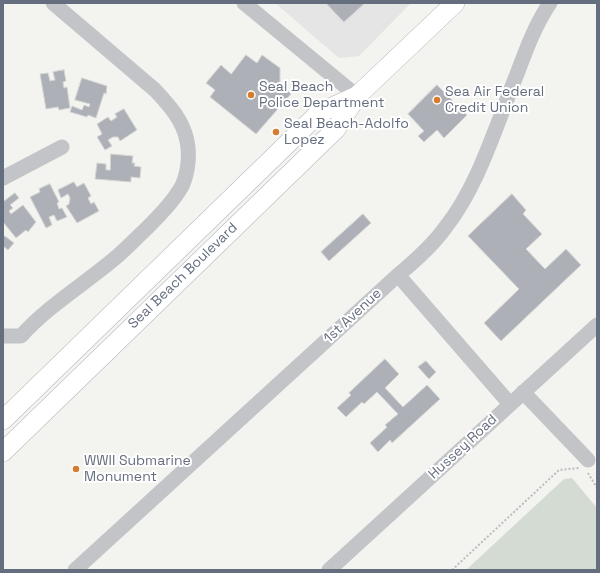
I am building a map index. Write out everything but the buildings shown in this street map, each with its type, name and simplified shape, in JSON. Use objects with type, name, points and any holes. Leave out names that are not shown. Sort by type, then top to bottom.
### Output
[{"type":"main road","name":"Seal Beach Boulevard","points":[[3,452],[336,129],[357,96],[455,3]]},
{"type":"main road","name":"Seal Beach Boulevard","points":[[3,420],[320,113],[357,96]]},
{"type":"street","points":[[3,336],[21,336],[47,310],[115,258],[152,223],[175,197],[183,184],[188,167],[187,141],[178,118],[170,106],[155,90],[53,3]]},
{"type":"street","points":[[244,3],[357,96]]},
{"type":"street","name":"1st Avenue","points":[[75,570],[398,275],[420,257],[441,233],[468,192],[485,155],[535,28],[550,3]]},
{"type":"street","points":[[3,178],[62,147]]},
{"type":"street","points":[[398,275],[510,404]]},
{"type":"street","name":"Hussey Road","points":[[329,570],[597,324]]},
{"type":"street","points":[[523,392],[588,460]]},
{"type":"path","points":[[452,570],[560,470],[579,468],[586,470],[597,488]]},
{"type":"shaded area","points":[[275,3],[411,3],[359,56],[339,58]]},
{"type":"shaded area","points":[[572,478],[597,508],[597,570],[466,570],[564,479]]},
{"type":"place","name":"Seal Beach Police Department","points":[[251,95]]},
{"type":"place","name":"Sea Air Federal Credit Union","points":[[437,100]]},
{"type":"place","name":"Seal Beach-Adolfo Lopez","points":[[276,132]]},
{"type":"place","name":"WWII Submarine Monument","points":[[76,469]]}]
